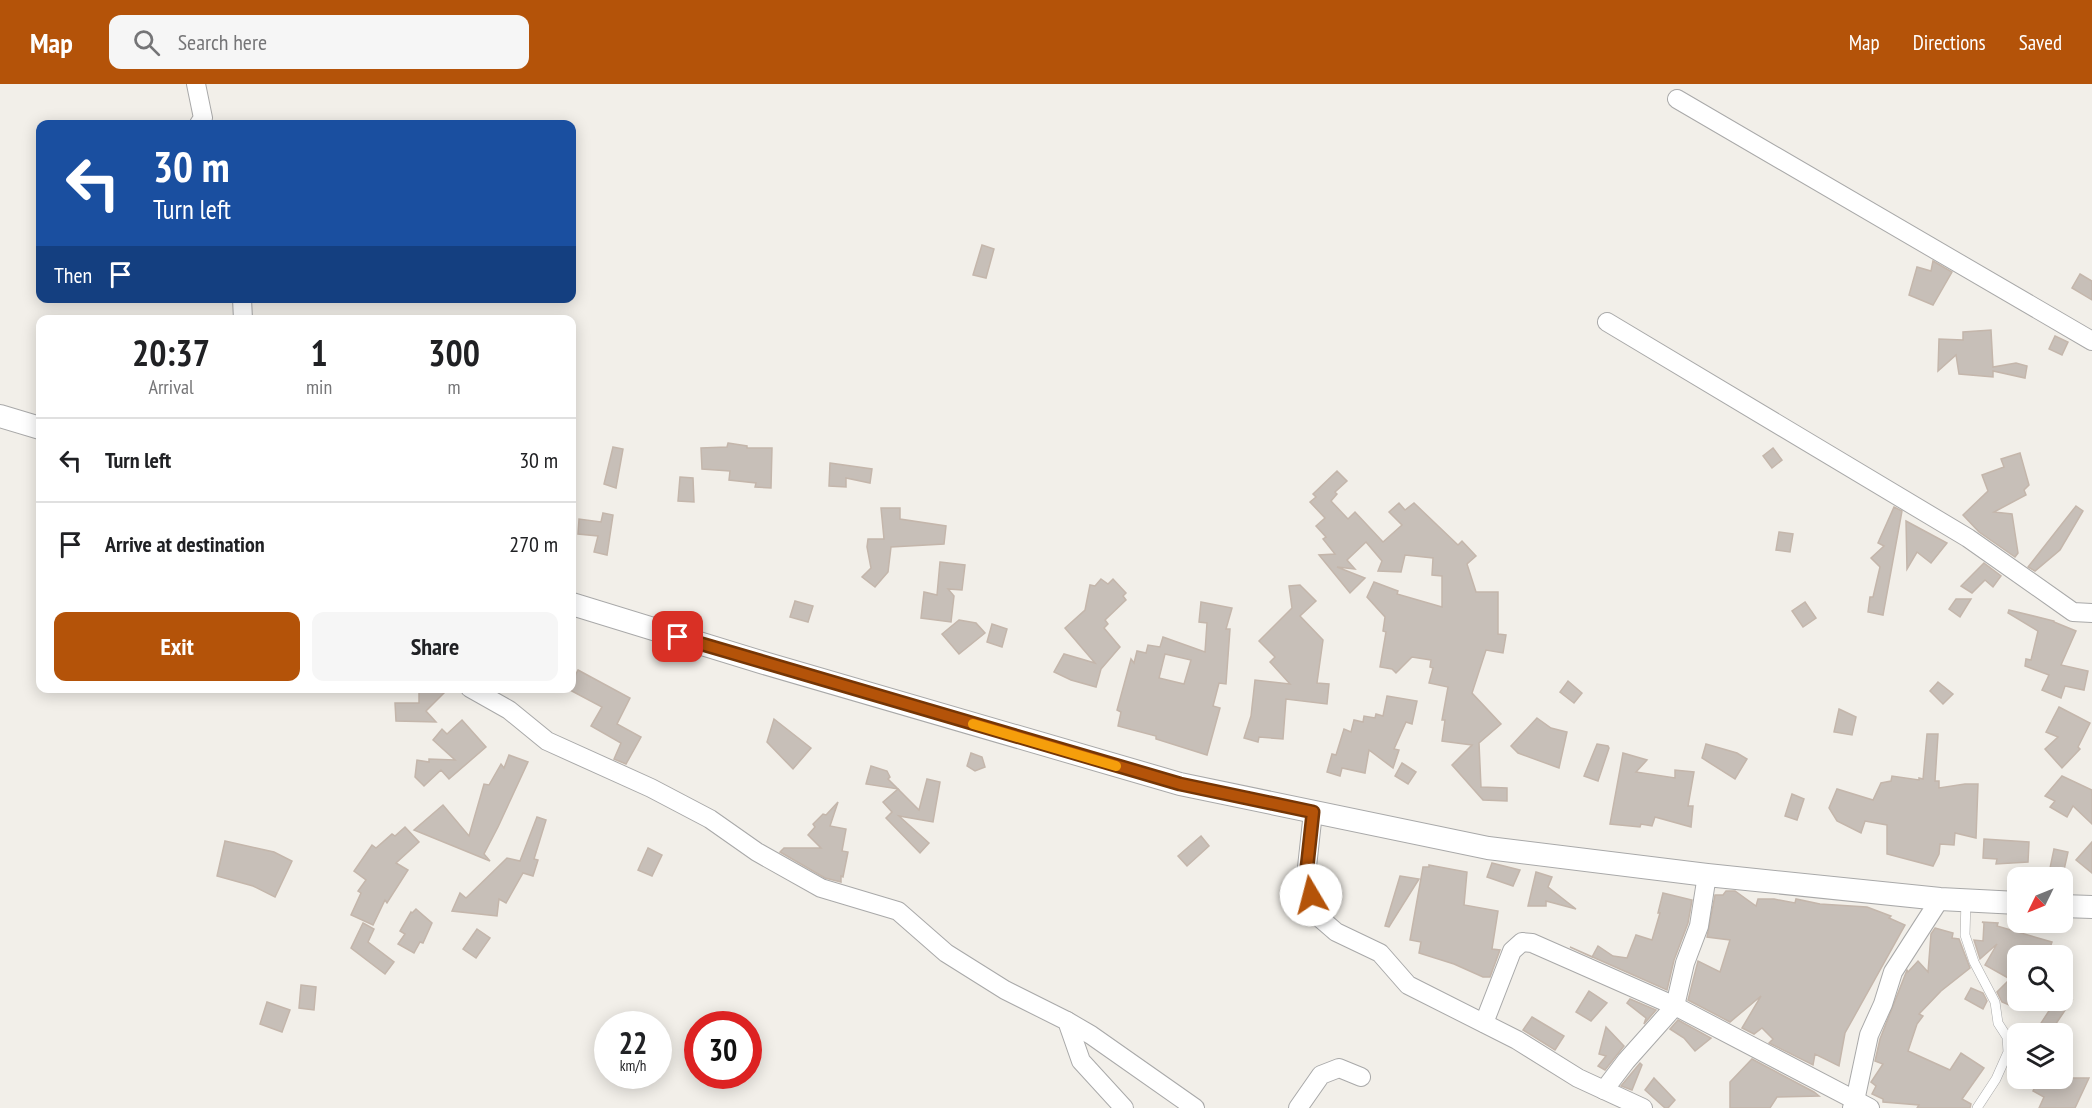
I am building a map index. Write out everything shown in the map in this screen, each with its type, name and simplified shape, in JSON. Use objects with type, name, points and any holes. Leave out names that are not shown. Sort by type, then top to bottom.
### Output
[{"type":"street","points":[[196,84],[202,120]]},
{"type":"street","points":[[1677,99],[2092,341]]},
{"type":"street","points":[[1607,322],[1968,538],[2073,612],[2092,613]]},
{"type":"street","points":[[0,416],[36,427]]},
{"type":"street","points":[[576,605],[764,663],[1180,784],[1313,812],[1488,848],[1707,875],[1940,899],[2007,902]]},
{"type":"street","points":[[479,693],[509,710],[547,741],[651,788],[710,819],[757,852],[821,888],[898,911],[946,953],[1005,990],[1091,1035],[1195,1108]]},
{"type":"street","points":[[1313,812],[1307,867],[1311,895],[1321,919],[1336,932],[1380,953],[1408,985],[1517,1040],[1578,1078],[1643,1108]]},
{"type":"street","points":[[1604,1090],[1675,1005],[1685,963],[1699,926],[1707,875]]},
{"type":"street","points":[[1484,1023],[1512,951],[1522,942],[1532,944],[1675,1005],[1859,1106],[1869,1035],[1893,972],[1940,899]]},
{"type":"street","points":[[2073,906],[2092,907]]},
{"type":"street","points":[[1067,1022],[1081,1061],[1124,1108]]},
{"type":"street","points":[[1298,1108],[1321,1075],[1339,1068],[1360,1077]]},
{"type":"lane","points":[[1966,900],[1965,935],[1974,962],[1995,1002],[1998,1023],[2007,1037],[2007,1052],[1996,1079],[1977,1108]]},
{"type":"building","points":[[982,245],[994,249],[986,278],[973,275]]},
{"type":"building","points":[[1933,261],[1952,272],[1933,305],[1909,295],[1917,267],[1931,271]]},
{"type":"building","points":[[2080,274],[2092,281],[2092,300],[2072,288]]},
{"type":"building","points":[[1991,330],[1993,367],[2016,363],[2027,366],[2025,378],[1993,371],[1993,377],[1959,374],[1956,355],[1938,371],[1939,339],[1963,340],[1963,332]]},
{"type":"building","points":[[2055,336],[2068,342],[2062,355],[2049,349]]},
{"type":"building","points":[[728,443],[747,446],[747,448],[772,448],[771,488],[755,487],[756,483],[729,480],[730,471],[702,469],[701,448],[727,447]]},
{"type":"building","points":[[613,447],[623,449],[616,488],[604,484]]},
{"type":"building","points":[[1773,448],[1782,460],[1772,468],[1763,456]]},
{"type":"building","points":[[2020,453],[2029,485],[2024,490],[2026,495],[1994,512],[2012,514],[2018,553],[2015,557],[1979,532],[1963,515],[1988,491],[1982,475],[2004,467],[2001,459]]},
{"type":"building","points":[[830,463],[872,469],[870,483],[846,478],[846,487],[829,486]]},
{"type":"building","points":[[1337,471],[1347,481],[1335,492],[1337,494],[1331,501],[1348,519],[1355,512],[1383,542],[1402,525],[1389,512],[1399,503],[1405,510],[1414,503],[1458,545],[1462,541],[1476,556],[1467,564],[1476,592],[1498,592],[1498,634],[1506,635],[1503,653],[1486,650],[1472,693],[1501,724],[1479,743],[1481,787],[1507,788],[1507,801],[1483,800],[1452,765],[1472,745],[1442,741],[1445,720],[1442,720],[1448,687],[1429,683],[1433,668],[1430,667],[1431,660],[1412,657],[1396,673],[1392,669],[1380,667],[1386,632],[1383,631],[1385,617],[1367,597],[1374,582],[1398,591],[1397,594],[1442,607],[1442,576],[1432,575],[1433,558],[1405,555],[1401,572],[1378,571],[1382,561],[1366,542],[1347,560],[1355,569],[1337,567],[1365,578],[1350,593],[1319,555],[1335,554],[1323,539],[1326,537],[1316,526],[1325,518],[1310,502],[1316,497],[1313,494]]},
{"type":"building","points":[[680,477],[693,478],[694,502],[678,501]]},
{"type":"building","points":[[2076,506],[2083,511],[2060,550],[2035,571],[2028,567]]},
{"type":"building","points":[[1894,507],[1902,511],[1883,615],[1868,612],[1870,597],[1873,597],[1880,567],[1871,558],[1884,546],[1878,543]]},
{"type":"building","points":[[881,508],[900,508],[900,519],[946,526],[944,544],[891,547],[888,572],[875,587],[862,577],[871,568],[867,547],[868,539],[884,539]]},
{"type":"building","points":[[603,513],[613,515],[607,555],[594,552],[598,536],[578,534],[579,519],[601,522]]},
{"type":"building","points":[[1906,521],[1947,543],[1931,563],[1917,552],[1907,569]]},
{"type":"building","points":[[1779,532],[1793,534],[1790,552],[1776,550]]},
{"type":"building","points":[[940,562],[965,565],[962,590],[948,589],[954,596],[951,622],[921,618],[924,592],[937,595]]},
{"type":"building","points":[[1984,563],[2001,576],[1993,587],[1985,580],[1972,593],[1961,586]]},
{"type":"building","points":[[1101,579],[1108,584],[1113,579],[1126,593],[1123,596],[1126,600],[1105,620],[1108,624],[1104,628],[1120,647],[1101,669],[1096,687],[1071,680],[1054,672],[1064,654],[1095,663],[1065,628],[1085,610],[1090,585],[1095,586]]},
{"type":"building","points":[[1300,585],[1316,601],[1300,616],[1323,640],[1317,683],[1329,684],[1327,704],[1286,699],[1283,739],[1259,737],[1258,742],[1244,738],[1251,716],[1255,680],[1290,684],[1270,662],[1275,657],[1259,641],[1292,608],[1289,586]]},
{"type":"building","points":[[1956,599],[1971,599],[1960,617],[1949,609]]},
{"type":"building","points":[[795,601],[813,606],[808,622],[790,617]]},
{"type":"building","points":[[1201,602],[1232,608],[1226,629],[1230,629],[1226,684],[1219,683],[1213,706],[1220,708],[1207,755],[1156,739],[1156,736],[1118,726],[1121,712],[1117,710],[1131,659],[1134,663],[1137,651],[1146,653],[1148,645],[1160,647],[1163,637],[1205,652],[1207,623],[1199,622]],"holes":[[[1165,654],[1191,660],[1184,684],[1159,678]]]},
{"type":"building","points":[[1805,602],[1816,618],[1803,627],[1792,611]]},
{"type":"building","points":[[2009,610],[2054,621],[2076,631],[2061,665],[2088,671],[2084,690],[2065,686],[2061,698],[2042,690],[2049,675],[2025,666],[2026,659],[2031,660],[2038,631],[2008,613]]},
{"type":"building","points":[[959,620],[976,623],[985,633],[959,654],[942,634]]},
{"type":"building","points":[[992,624],[1007,629],[1002,647],[987,642]]},
{"type":"building","points":[[578,670],[630,698],[617,724],[641,737],[626,764],[614,759],[621,743],[591,726],[602,707],[576,693]]},
{"type":"building","points":[[1568,681],[1582,693],[1574,703],[1560,692]]},
{"type":"building","points":[[1938,682],[1953,694],[1943,704],[1930,691]]},
{"type":"building","points":[[419,693],[444,693],[426,711],[436,722],[396,721],[395,703],[419,703]]},
{"type":"building","points":[[1387,696],[1417,701],[1412,724],[1406,722],[1394,749],[1399,750],[1393,768],[1369,750],[1365,773],[1342,768],[1340,776],[1327,772],[1332,754],[1336,755],[1344,729],[1351,732],[1354,720],[1363,722],[1364,716],[1375,718],[1376,714],[1383,716]]},
{"type":"building","points":[[2059,707],[2090,723],[2078,747],[2080,749],[2062,768],[2045,749],[2058,737],[2046,732]]},
{"type":"building","points":[[1839,709],[1856,717],[1852,735],[1834,732]]},
{"type":"building","points":[[1537,718],[1551,728],[1567,732],[1559,768],[1518,753],[1511,746]]},
{"type":"building","points":[[774,719],[811,748],[793,769],[767,742]]},
{"type":"building","points":[[462,720],[486,747],[449,779],[441,770],[424,786],[415,777],[417,760],[429,762],[429,759],[455,760],[433,740],[442,729],[447,734]]},
{"type":"building","points":[[1927,734],[1938,734],[1935,781],[1939,781],[1939,788],[1978,784],[1976,838],[1955,833],[1954,845],[1940,844],[1939,854],[1933,866],[1887,854],[1887,825],[1865,821],[1861,833],[1837,821],[1829,808],[1837,789],[1873,800],[1881,783],[1891,781],[1892,776],[1923,779]]},
{"type":"building","points":[[1597,744],[1609,748],[1598,781],[1584,776]]},
{"type":"building","points":[[1706,744],[1737,753],[1747,759],[1735,779],[1702,758]]},
{"type":"building","points":[[971,753],[982,757],[985,767],[975,771],[967,766]]},
{"type":"building","points":[[1623,753],[1647,760],[1636,772],[1675,778],[1675,770],[1694,772],[1688,806],[1693,806],[1691,827],[1655,817],[1652,826],[1610,824]]},
{"type":"building","points":[[509,755],[528,762],[484,854],[490,861],[414,830],[443,805],[469,836],[484,784],[489,785],[501,764],[504,768]]},
{"type":"building","points":[[1402,763],[1416,772],[1408,784],[1395,776]]},
{"type":"building","points":[[871,766],[887,771],[890,777],[888,779],[898,789],[866,784]]},
{"type":"building","points":[[2062,776],[2092,790],[2092,824],[2073,806],[2067,817],[2050,807],[2055,801],[2045,796]]},
{"type":"building","points":[[927,779],[940,782],[933,822],[899,816],[929,843],[920,853],[886,818],[892,812],[883,802],[898,789],[919,810]]},
{"type":"building","points":[[1792,794],[1804,799],[1797,820],[1785,816]]},
{"type":"building","points":[[838,802],[830,826],[846,829],[842,851],[848,852],[841,882],[825,878],[780,852],[784,848],[821,848],[808,835],[815,827],[813,824],[823,814],[826,815]]},
{"type":"building","points":[[537,817],[546,820],[534,859],[538,860],[533,876],[523,873],[506,903],[499,899],[497,916],[452,911],[460,893],[466,898],[507,858],[520,861]]},
{"type":"building","points":[[405,827],[419,842],[396,863],[408,870],[387,903],[385,900],[373,925],[351,915],[361,893],[358,891],[366,880],[354,871],[372,845],[376,848],[392,834],[395,836]]},
{"type":"building","points":[[1201,836],[1209,846],[1187,866],[1178,856]]},
{"type":"building","points":[[1984,839],[2029,842],[2028,862],[1996,864],[1997,859],[1983,858]]},
{"type":"building","points":[[225,841],[274,852],[292,861],[275,897],[253,886],[217,876]]},
{"type":"building","points":[[2092,842],[2092,873],[2076,860]]},
{"type":"building","points":[[648,848],[662,855],[652,876],[638,870]]},
{"type":"building","points":[[2054,849],[2068,852],[2065,867],[2050,867]]},
{"type":"building","points":[[1492,863],[1520,870],[1513,886],[1487,877]]},
{"type":"building","points":[[1429,865],[1467,872],[1464,905],[1498,911],[1492,949],[1500,950],[1490,977],[1483,977],[1454,964],[1419,953],[1421,942],[1410,940],[1423,867],[1429,867]]},
{"type":"building","points":[[1536,872],[1552,877],[1548,887],[1576,909],[1546,901],[1546,906],[1528,906]]},
{"type":"building","points":[[1400,876],[1419,879],[1389,927],[1385,926]]},
{"type":"building","points":[[1726,891],[1735,891],[1756,906],[1758,899],[1795,903],[1796,899],[1820,904],[1867,907],[1891,916],[1889,918],[1905,925],[1845,1033],[1839,1066],[1815,1054],[1813,1065],[1769,1043],[1773,1039],[1762,1028],[1754,1034],[1742,1028],[1761,996],[1730,1022],[1688,1000],[1698,961],[1720,972],[1730,940],[1707,937],[1715,895],[1723,895]]},
{"type":"building","points":[[1663,893],[1692,900],[1688,923],[1674,960],[1667,990],[1592,957],[1598,946],[1613,956],[1627,958],[1636,935],[1652,940]]},
{"type":"building","points":[[416,909],[432,923],[423,943],[420,942],[414,953],[398,944],[405,934],[400,931],[411,912]]},
{"type":"building","points":[[1982,922],[1998,923],[1997,926],[2007,929],[2007,933],[2021,933],[2052,942],[2051,945],[2007,945],[2007,977],[1985,965],[1997,944],[1980,959],[1974,940],[1983,941],[1984,923]]},
{"type":"building","points":[[363,923],[374,929],[368,942],[394,962],[385,974],[351,948]]},
{"type":"building","points":[[1935,928],[1953,933],[1952,938],[1959,939],[1970,968],[1941,991],[1919,1014],[1923,1016],[1917,1024],[1908,1051],[1950,1070],[1961,1053],[1984,1068],[1962,1099],[1971,1104],[1970,1108],[1917,1108],[1919,1105],[1883,1102],[1883,1099],[1872,1094],[1876,1086],[1871,1082],[1883,1064],[1875,1061],[1880,1039],[1907,970],[1908,972],[1918,961],[1928,972],[1931,934]]},
{"type":"building","points":[[477,929],[490,938],[476,958],[463,949]]},
{"type":"building","points":[[2007,982],[2007,1004],[2002,1002],[1997,992]]},
{"type":"building","points":[[301,985],[316,987],[314,1010],[299,1008]]},
{"type":"building","points":[[1971,988],[1983,993],[1987,1001],[1983,1009],[1965,999]]},
{"type":"building","points":[[1589,991],[1607,1003],[1591,1021],[1576,1012]]},
{"type":"building","points":[[1630,999],[1656,1010],[1644,1024],[1646,1018],[1627,1003]]},
{"type":"building","points":[[267,1002],[290,1010],[282,1032],[260,1024]]},
{"type":"building","points":[[2049,1011],[2065,1011],[2056,1023],[2041,1023]]},
{"type":"building","points":[[1532,1017],[1564,1036],[1555,1050],[1523,1030]]},
{"type":"building","points":[[1678,1020],[1711,1038],[1695,1051],[1684,1038],[1670,1029]]},
{"type":"building","points":[[1606,1027],[1624,1046],[1605,1070],[1598,1066],[1606,1056],[1599,1054]]},
{"type":"building","points":[[1752,1059],[1819,1096],[1777,1097],[1770,1108],[1730,1108],[1730,1082]]},
{"type":"building","points":[[1640,1063],[1642,1065],[1632,1090],[1621,1086]]},
{"type":"building","points":[[1654,1078],[1675,1100],[1668,1108],[1665,1108],[1645,1090]]},
{"type":"building","points":[[2073,1078],[2089,1078],[2075,1108],[2039,1108],[2044,1097],[2033,1091],[2034,1089],[2073,1089]]},
{"type":"slow traffic","points":[[973,724],[1116,766]]},
{"type":"route","points":[[678,637],[1180,784],[1313,812],[1307,867],[1311,895]]}]
